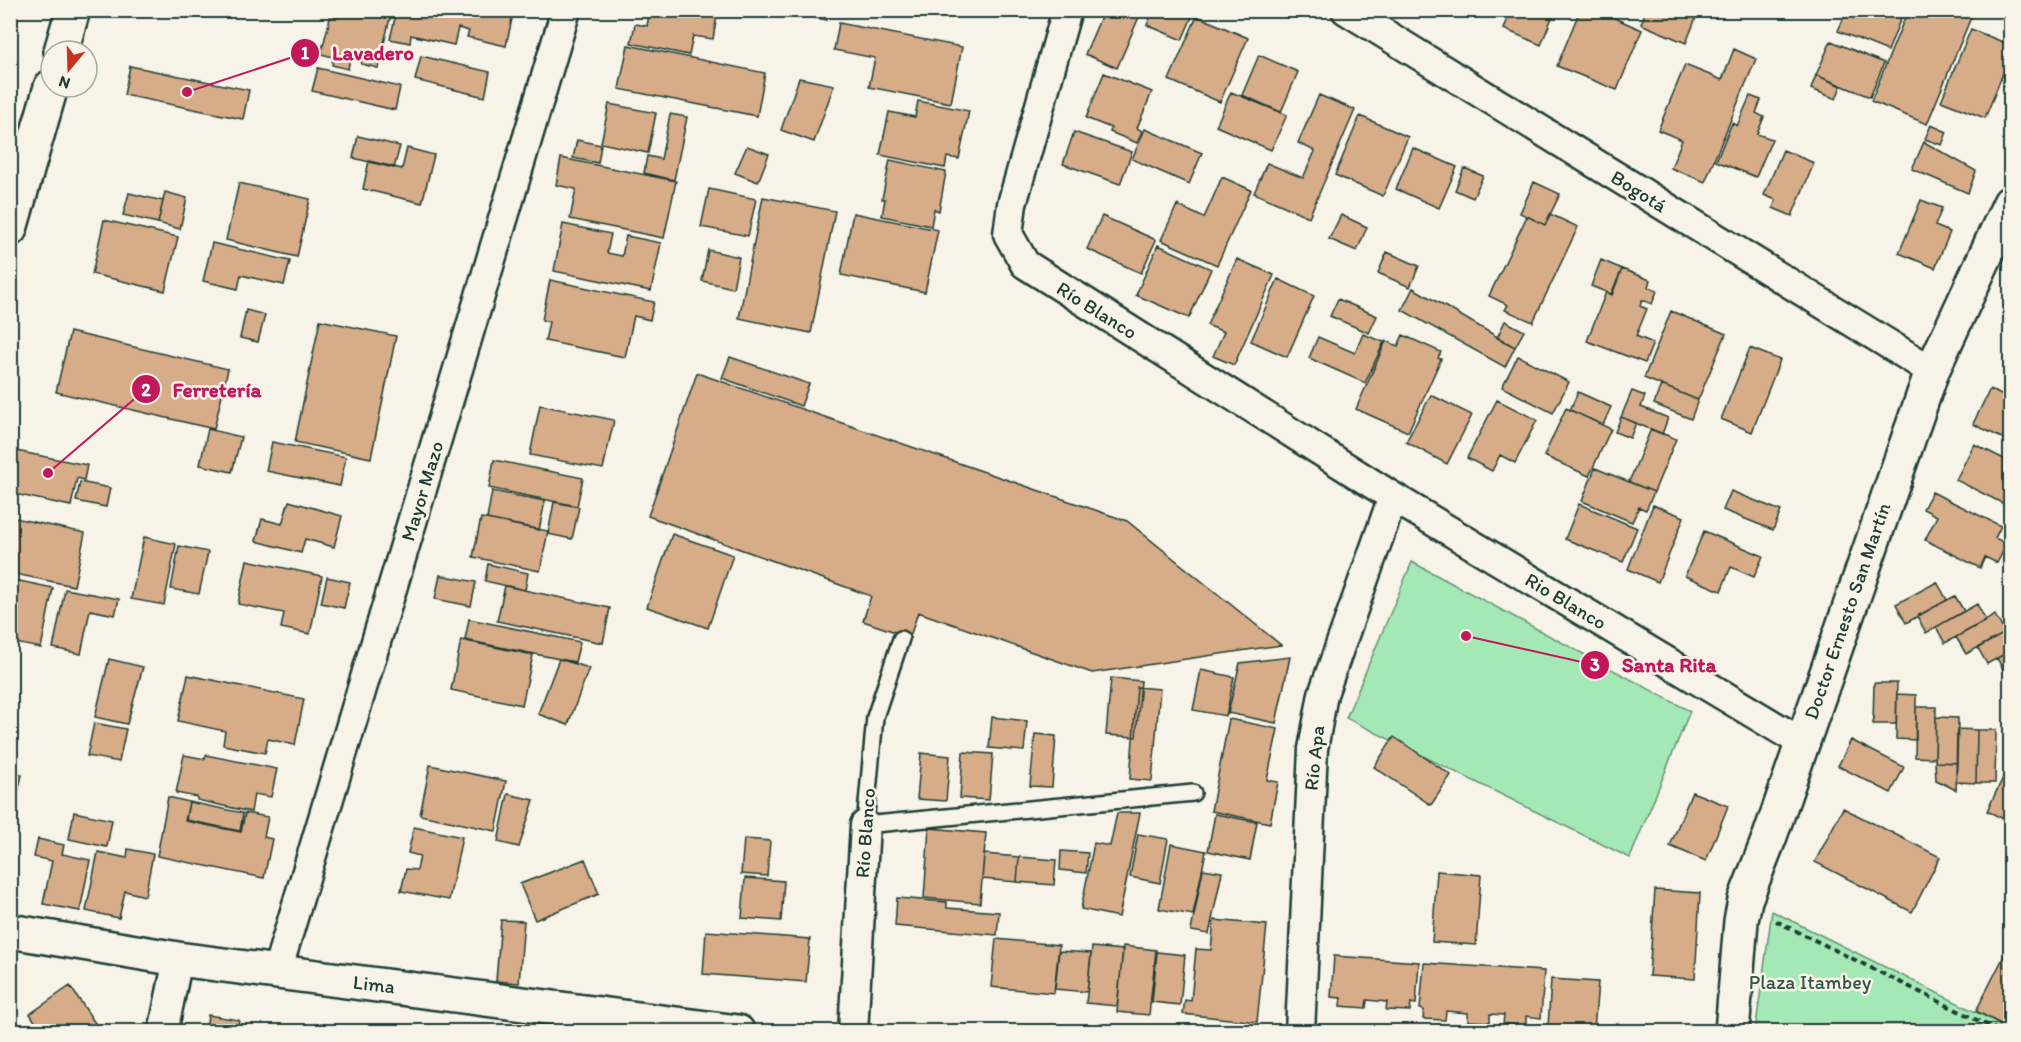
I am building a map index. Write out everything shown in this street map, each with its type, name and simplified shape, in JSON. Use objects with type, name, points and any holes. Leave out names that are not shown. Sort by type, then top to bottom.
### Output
[{"type":"street","points":[[64,39],[72,10]]},
{"type":"street","name":"Mayor Mazo","points":[[277,971],[566,10]]},
{"type":"street","name":"Río Blanco","points":[[1067,10],[1012,204],[1008,234],[1024,264],[1393,497]]},
{"type":"street","name":"Bogotá","points":[[1346,10],[1932,371]]},
{"type":"street","points":[[10,229],[48,99]]},
{"type":"street","name":"Doctor Ernesto San Martín","points":[[1732,1032],[1741,921],[1745,900],[1770,836],[1932,371],[2010,203]]},
{"type":"street","name":"Rio Blanco","points":[[1393,497],[1801,742]]},
{"type":"street","name":"Río Apa","points":[[1300,1032],[1313,749],[1323,694],[1393,497]]},
{"type":"street","name":"Río Blanco","points":[[853,1032],[865,825]]},
{"type":"street","name":"Lima","points":[[10,931],[178,959],[738,1032]]},
{"type":"street","points":[[163,1032],[178,959]]},
{"type":"lane","name":"Río Blanco","points":[[865,825],[875,717],[901,639]]},
{"type":"lane","points":[[865,825],[1193,793]]},
{"type":"path","points":[[1775,932],[1776,921],[2001,1032]]},
{"type":"green space","points":[[1412,562],[1690,711],[1630,858],[1346,718]]},
{"type":"green space","name":"Plaza Itambey","points":[[1772,911],[2010,1029],[2010,1032],[1755,1032]]},
{"type":"building","points":[[332,10],[392,10],[378,68],[361,64],[363,55],[351,52],[348,69],[332,65],[333,57],[321,54]]},
{"type":"building","points":[[397,10],[514,10],[506,46],[467,37],[469,31],[458,28],[454,45],[411,35],[410,43],[390,39]]},
{"type":"building","points":[[650,10],[718,10],[713,39],[693,36],[689,55],[631,43],[635,24],[647,26]]},
{"type":"building","points":[[798,10],[829,10],[827,20],[797,14]]},
{"type":"building","points":[[1104,10],[1142,10],[1117,68],[1085,54]]},
{"type":"building","points":[[1153,10],[1195,10],[1182,40],[1147,25]]},
{"type":"building","points":[[1511,10],[1555,10],[1541,45],[1504,29]]},
{"type":"building","points":[[1580,10],[1596,10],[1642,30],[1617,90],[1557,66]]},
{"type":"building","points":[[1646,10],[1699,10],[1686,43],[1641,24]]},
{"type":"building","points":[[1847,10],[1904,10],[1888,51],[1838,31]]},
{"type":"building","points":[[1908,10],[1974,10],[1927,124],[1871,101]]},
{"type":"building","points":[[1197,16],[1248,38],[1220,102],[1169,80]]},
{"type":"building","points":[[839,23],[962,47],[951,103],[869,87],[875,58],[834,50]]},
{"type":"building","points":[[1971,29],[2010,45],[2010,56],[1985,118],[1941,101]]},
{"type":"building","points":[[1831,41],[1884,63],[1870,97],[1816,75]]},
{"type":"building","points":[[628,45],[765,73],[757,116],[619,89]]},
{"type":"building","points":[[1734,49],[1756,59],[1705,182],[1671,168],[1682,140],[1658,130],[1685,65],[1722,80]]},
{"type":"building","points":[[1259,55],[1298,72],[1281,112],[1242,95]]},
{"type":"building","points":[[421,56],[490,72],[485,97],[415,80]]},
{"type":"building","points":[[130,66],[249,90],[243,119],[124,95]]},
{"type":"building","points":[[318,68],[400,87],[395,110],[312,91]]},
{"type":"building","points":[[1104,73],[1152,92],[1137,128],[1142,131],[1137,143],[1110,132],[1111,128],[1086,118]]},
{"type":"building","points":[[1816,75],[1841,86],[1836,99],[1811,89]]},
{"type":"building","points":[[799,78],[834,85],[814,142],[781,130]]},
{"type":"building","points":[[1231,92],[1287,115],[1271,150],[1216,126]]},
{"type":"building","points":[[1319,95],[1355,110],[1309,217],[1254,193],[1267,163],[1303,178],[1315,151],[1298,143]]},
{"type":"building","points":[[1750,96],[1761,100],[1756,113],[1764,117],[1757,134],[1772,139],[1756,177],[1716,161],[1732,123],[1737,126]]},
{"type":"building","points":[[918,101],[969,111],[959,159],[947,157],[945,168],[880,155],[889,112],[915,117]]},
{"type":"building","points":[[609,104],[656,113],[648,153],[601,143]]},
{"type":"building","points":[[670,114],[687,117],[674,180],[644,173],[647,156],[661,159]]},
{"type":"building","points":[[1360,116],[1408,137],[1383,196],[1335,175]]},
{"type":"building","points":[[1931,125],[1947,132],[1942,145],[1925,139]]},
{"type":"building","points":[[1145,129],[1202,153],[1189,184],[1132,159]]},
{"type":"building","points":[[1074,132],[1132,152],[1120,184],[1063,164]]},
{"type":"building","points":[[358,136],[400,146],[394,168],[353,158]]},
{"type":"building","points":[[577,140],[601,145],[598,163],[573,158]]},
{"type":"building","points":[[1924,142],[1976,171],[1968,193],[1912,169]]},
{"type":"building","points":[[747,146],[769,154],[758,182],[735,173]]},
{"type":"building","points":[[407,148],[434,155],[422,203],[363,189],[369,161],[402,169]]},
{"type":"building","points":[[1413,148],[1457,167],[1439,208],[1396,189]]},
{"type":"building","points":[[1783,150],[1814,163],[1792,216],[1773,208],[1776,200],[1764,195]]},
{"type":"building","points":[[561,158],[676,181],[664,238],[570,219],[576,189],[556,185]]},
{"type":"building","points":[[890,160],[946,172],[939,211],[934,209],[931,226],[882,216],[885,199],[882,199]]},
{"type":"building","points":[[1464,168],[1483,176],[1473,198],[1455,190]]},
{"type":"building","points":[[1222,177],[1251,190],[1217,265],[1161,240],[1177,205],[1204,218]]},
{"type":"building","points":[[1534,182],[1560,194],[1545,225],[1520,213]]},
{"type":"building","points":[[239,183],[310,199],[297,257],[226,240]]},
{"type":"building","points":[[709,189],[756,199],[748,236],[701,227]]},
{"type":"building","points":[[165,192],[187,198],[180,229],[158,223]]},
{"type":"building","points":[[129,193],[163,201],[158,223],[123,215]]},
{"type":"building","points":[[763,197],[835,211],[811,333],[739,318]]},
{"type":"building","points":[[1921,200],[1942,208],[1935,226],[1950,232],[1935,268],[1899,253]]},
{"type":"building","points":[[853,213],[938,230],[925,292],[841,275]]},
{"type":"building","points":[[1550,214],[1578,227],[1533,322],[1505,310],[1508,305],[1489,296],[1527,216],[1545,225]]},
{"type":"building","points":[[1341,215],[1367,227],[1357,251],[1329,239]]},
{"type":"building","points":[[1102,216],[1156,240],[1141,273],[1087,249]]},
{"type":"building","points":[[104,220],[178,237],[165,291],[92,274]]},
{"type":"building","points":[[563,224],[611,234],[607,253],[622,256],[626,236],[661,243],[651,291],[554,271]]},
{"type":"building","points":[[212,243],[290,261],[284,285],[241,275],[238,289],[203,281]]},
{"type":"building","points":[[1158,245],[1211,269],[1189,318],[1136,295]]},
{"type":"building","points":[[708,250],[739,257],[733,288],[702,281]]},
{"type":"building","points":[[1387,252],[1419,266],[1410,287],[1378,273]]},
{"type":"building","points":[[1237,259],[1274,275],[1234,365],[1213,356],[1224,332],[1207,325]]},
{"type":"building","points":[[1601,260],[1622,269],[1611,294],[1591,286]]},
{"type":"building","points":[[1622,269],[1650,280],[1648,287],[1657,291],[1652,304],[1642,300],[1640,306],[1647,309],[1636,336],[1653,343],[1645,363],[1587,341],[1606,292],[1612,295]]},
{"type":"building","points":[[1278,279],[1314,296],[1287,357],[1251,341]]},
{"type":"building","points":[[550,280],[654,302],[650,320],[634,316],[625,357],[545,341],[549,322],[542,320]]},
{"type":"building","points":[[1413,288],[1515,347],[1505,367],[1402,310]]},
{"type":"building","points":[[1338,299],[1377,316],[1369,333],[1330,316]]},
{"type":"building","points":[[246,310],[265,315],[258,342],[240,338]]},
{"type":"building","points":[[1671,311],[1726,334],[1698,400],[1644,378]]},
{"type":"building","points":[[320,320],[396,336],[371,458],[295,442]]},
{"type":"building","points":[[1505,321],[1524,331],[1515,347],[1497,338]]},
{"type":"building","points":[[70,332],[228,369],[214,429],[56,392]]},
{"type":"building","points":[[1363,334],[1384,342],[1365,383],[1309,358],[1318,337],[1355,353]]},
{"type":"building","points":[[1403,335],[1441,352],[1438,358],[1441,359],[1408,432],[1356,409],[1386,341],[1398,346]]},
{"type":"building","points":[[1750,348],[1780,360],[1752,432],[1721,419]]},
{"type":"building","points":[[1518,356],[1569,382],[1553,413],[1502,387]]},
{"type":"building","points":[[730,357],[809,384],[801,406],[722,378]]},
{"type":"building","points":[[697,373],[1127,521],[1281,645],[1092,673],[918,612],[910,637],[863,621],[871,596],[648,516]]},
{"type":"building","points":[[1661,385],[1698,400],[1691,419],[1654,404]]},
{"type":"building","points":[[1990,389],[2010,400],[2010,442],[1973,424]]},
{"type":"building","points":[[1632,391],[1645,396],[1641,407],[1668,418],[1662,434],[1621,417]]},
{"type":"building","points":[[1578,392],[1611,407],[1603,425],[1570,410]]},
{"type":"building","points":[[1431,395],[1472,415],[1447,464],[1406,442]]},
{"type":"building","points":[[1497,400],[1537,420],[1515,463],[1500,455],[1492,471],[1467,458]]},
{"type":"building","points":[[540,405],[614,420],[603,469],[530,455]]},
{"type":"building","points":[[1566,408],[1611,429],[1589,476],[1544,456]]},
{"type":"building","points":[[1621,417],[1636,423],[1630,438],[1615,432]]},
{"type":"building","points":[[208,429],[241,437],[232,472],[200,465]]},
{"type":"building","points":[[1651,429],[1676,439],[1654,492],[1629,482]]},
{"type":"building","points":[[272,442],[346,457],[340,486],[266,471]]},
{"type":"building","points":[[1974,444],[2010,462],[2010,507],[1956,480]]},
{"type":"building","points":[[11,450],[87,465],[84,480],[77,478],[71,506],[10,493]]},
{"type":"building","points":[[494,460],[583,478],[577,506],[489,488]]},
{"type":"building","points":[[1595,468],[1654,492],[1646,510],[1639,507],[1632,522],[1582,501]]},
{"type":"building","points":[[80,482],[110,488],[106,507],[76,501]]},
{"type":"building","points":[[492,491],[545,501],[539,530],[487,519]]},
{"type":"building","points":[[1731,491],[1781,511],[1773,530],[1723,510]]},
{"type":"building","points":[[1932,492],[2001,526],[1995,538],[2007,544],[1997,563],[1985,557],[1980,568],[1925,540],[1937,516],[1923,509]]},
{"type":"building","points":[[289,501],[342,516],[334,547],[305,539],[301,553],[256,541],[262,519],[282,524]]},
{"type":"building","points":[[554,502],[579,507],[572,539],[548,534]]},
{"type":"building","points":[[1579,504],[1637,528],[1623,562],[1565,539]]},
{"type":"building","points":[[1653,505],[1684,517],[1658,582],[1628,569]]},
{"type":"building","points":[[10,517],[85,533],[74,586],[10,573]]},
{"type":"building","points":[[481,518],[548,531],[540,571],[473,557]]},
{"type":"building","points":[[1704,531],[1763,556],[1754,577],[1731,567],[1721,591],[1685,576]]},
{"type":"building","points":[[672,534],[733,555],[708,628],[647,607]]},
{"type":"building","points":[[144,537],[176,544],[164,605],[131,599]]},
{"type":"building","points":[[179,546],[208,552],[199,594],[171,589]]},
{"type":"building","points":[[247,560],[322,576],[310,634],[281,628],[284,613],[238,604]]},
{"type":"building","points":[[488,564],[528,573],[525,590],[485,581]]},
{"type":"building","points":[[440,575],[476,582],[471,606],[435,599]]},
{"type":"building","points":[[327,577],[350,582],[344,608],[321,603]]},
{"type":"building","points":[[10,579],[53,588],[41,648],[10,642]]},
{"type":"building","points":[[1937,582],[1947,600],[1906,623],[1896,604]]},
{"type":"building","points":[[505,586],[610,608],[603,643],[497,621]]},
{"type":"building","points":[[65,589],[119,599],[115,615],[90,610],[81,654],[53,648]]},
{"type":"building","points":[[1955,596],[1964,611],[1926,633],[1917,616]]},
{"type":"building","points":[[1977,604],[1986,621],[1945,643],[1936,627]]},
{"type":"building","points":[[1995,615],[2005,633],[1966,654],[1956,637]]},
{"type":"building","points":[[469,619],[580,642],[575,662],[465,640]]},
{"type":"building","points":[[2010,630],[2010,651],[1987,664],[1978,648]]},
{"type":"building","points":[[461,640],[533,655],[522,705],[451,690]]},
{"type":"building","points":[[2010,651],[2010,673],[2006,675],[1997,658]]},
{"type":"building","points":[[1290,657],[1276,723],[1228,713],[1240,663]]},
{"type":"building","points":[[109,659],[143,667],[127,724],[95,717]]},
{"type":"building","points":[[559,659],[589,668],[568,725],[538,714]]},
{"type":"building","points":[[1201,670],[1234,677],[1226,716],[1193,710]]},
{"type":"building","points":[[188,675],[304,699],[295,745],[268,739],[265,753],[223,745],[225,731],[178,721]]},
{"type":"building","points":[[1111,678],[1141,681],[1136,737],[1106,735]]},
{"type":"building","points":[[1874,683],[1897,683],[1896,724],[1873,724]]},
{"type":"building","points":[[1137,687],[1160,689],[1152,781],[1130,779]]},
{"type":"building","points":[[1897,694],[1916,695],[1916,740],[1896,739]]},
{"type":"building","points":[[1916,707],[1936,707],[1935,758],[1915,757]]},
{"type":"building","points":[[992,717],[1027,721],[1024,751],[989,748]]},
{"type":"building","points":[[1936,717],[1958,718],[1957,763],[1935,762]]},
{"type":"building","points":[[1229,719],[1278,729],[1267,780],[1278,782],[1270,823],[1211,811]]},
{"type":"building","points":[[94,723],[126,729],[119,762],[87,756]]},
{"type":"building","points":[[1957,729],[1977,730],[1976,783],[1956,782]]},
{"type":"building","points":[[1977,730],[1996,730],[1995,783],[1976,783]]},
{"type":"building","points":[[1035,734],[1056,736],[1052,787],[1030,786]]},
{"type":"building","points":[[1394,737],[1451,775],[1431,805],[1374,767]]},
{"type":"building","points":[[1851,740],[1904,767],[1891,793],[1838,766]]},
{"type":"building","points":[[963,752],[993,754],[989,800],[960,798]]},
{"type":"building","points":[[921,753],[950,756],[946,801],[917,799]]},
{"type":"building","points":[[184,755],[205,759],[206,755],[277,769],[271,797],[254,794],[251,812],[176,793]]},
{"type":"building","points":[[1935,762],[1957,763],[1956,790],[1936,780]]},
{"type":"building","points":[[2010,763],[2010,822],[1987,811]]},
{"type":"building","points":[[430,765],[506,781],[496,831],[420,815]]},
{"type":"building","points":[[10,773],[22,775],[10,827]]},
{"type":"building","points":[[1692,792],[1728,806],[1706,861],[1670,846]]},
{"type":"building","points":[[508,794],[534,800],[519,847],[498,842]]},
{"type":"building","points":[[168,797],[189,802],[185,821],[241,832],[245,813],[268,817],[264,837],[272,839],[264,878],[157,856]]},
{"type":"building","points":[[189,802],[243,813],[240,831],[186,820]]},
{"type":"building","points":[[1843,808],[1940,857],[1912,912],[1815,862]]},
{"type":"building","points":[[74,812],[112,820],[107,847],[69,839]]},
{"type":"building","points":[[1117,813],[1140,813],[1119,917],[1081,909],[1094,843],[1110,846]]},
{"type":"building","points":[[1215,814],[1257,822],[1250,860],[1208,851]]},
{"type":"building","points":[[414,827],[462,837],[449,900],[401,891],[406,869],[417,870],[420,856],[408,853]]},
{"type":"building","points":[[929,828],[986,833],[980,903],[924,898]]},
{"type":"building","points":[[1138,834],[1168,839],[1160,883],[1130,877]]},
{"type":"building","points":[[38,839],[64,845],[62,854],[90,860],[80,911],[43,904],[52,861],[34,857]]},
{"type":"building","points":[[744,839],[770,841],[767,876],[741,874]]},
{"type":"building","points":[[1171,844],[1206,851],[1193,915],[1159,909]]},
{"type":"building","points":[[128,849],[153,854],[145,896],[125,891],[119,918],[86,911],[98,852],[127,858]]},
{"type":"building","points":[[1061,851],[1088,853],[1086,873],[1060,870]]},
{"type":"building","points":[[984,854],[1019,857],[1017,882],[982,879]]},
{"type":"building","points":[[1019,857],[1056,860],[1054,885],[1017,882]]},
{"type":"building","points":[[585,859],[599,894],[535,920],[520,884]]},
{"type":"building","points":[[1203,869],[1222,872],[1209,934],[1191,931]]},
{"type":"building","points":[[1437,871],[1481,875],[1476,945],[1432,942]]},
{"type":"building","points":[[745,878],[784,881],[781,921],[742,918]]},
{"type":"building","points":[[1655,890],[1700,893],[1695,979],[1649,976]]},
{"type":"building","points":[[897,898],[947,902],[947,908],[999,912],[997,935],[895,926]]},
{"type":"building","points":[[501,920],[524,921],[519,983],[496,981]]},
{"type":"building","points":[[1214,920],[1267,925],[1257,1022],[1183,1014],[1185,1000],[1191,1001],[1196,949],[1211,950]]},
{"type":"building","points":[[706,931],[810,939],[806,982],[703,974]]},
{"type":"building","points":[[996,939],[1059,945],[1054,993],[991,987]]},
{"type":"building","points":[[1123,946],[1156,950],[1149,1015],[1117,1012]]},
{"type":"building","points":[[1092,947],[1123,950],[1117,1006],[1086,1003]]},
{"type":"building","points":[[1059,951],[1091,953],[1087,992],[1055,989]]},
{"type":"building","points":[[1157,952],[1185,955],[1180,1005],[1152,1002]]},
{"type":"building","points":[[2005,954],[2010,957],[2010,1029],[1976,1011]]},
{"type":"building","points":[[1334,956],[1419,962],[1416,1004],[1411,1003],[1410,1011],[1386,1010],[1387,1002],[1367,1000],[1366,1008],[1340,1006],[1341,998],[1331,997]]},
{"type":"building","points":[[1424,963],[1544,971],[1541,1018],[1526,1016],[1526,1026],[1503,1024],[1504,1015],[1490,1014],[1490,1022],[1468,1021],[1468,1013],[1446,1011],[1445,1020],[1423,1019],[1424,1010],[1420,1009]]},
{"type":"building","points":[[1551,979],[1598,982],[1594,1030],[1548,1027]]},
{"type":"building","points":[[70,986],[101,1032],[42,1032],[30,1014]]},
{"type":"building","points":[[208,1015],[239,1020],[237,1032],[206,1032]]},
{"type":"place","name":"Lavadero","points":[[187,92]]},
{"type":"place","name":"Ferretería","points":[[48,473]]},
{"type":"place","name":"Santa Rita","points":[[1466,636]]}]
